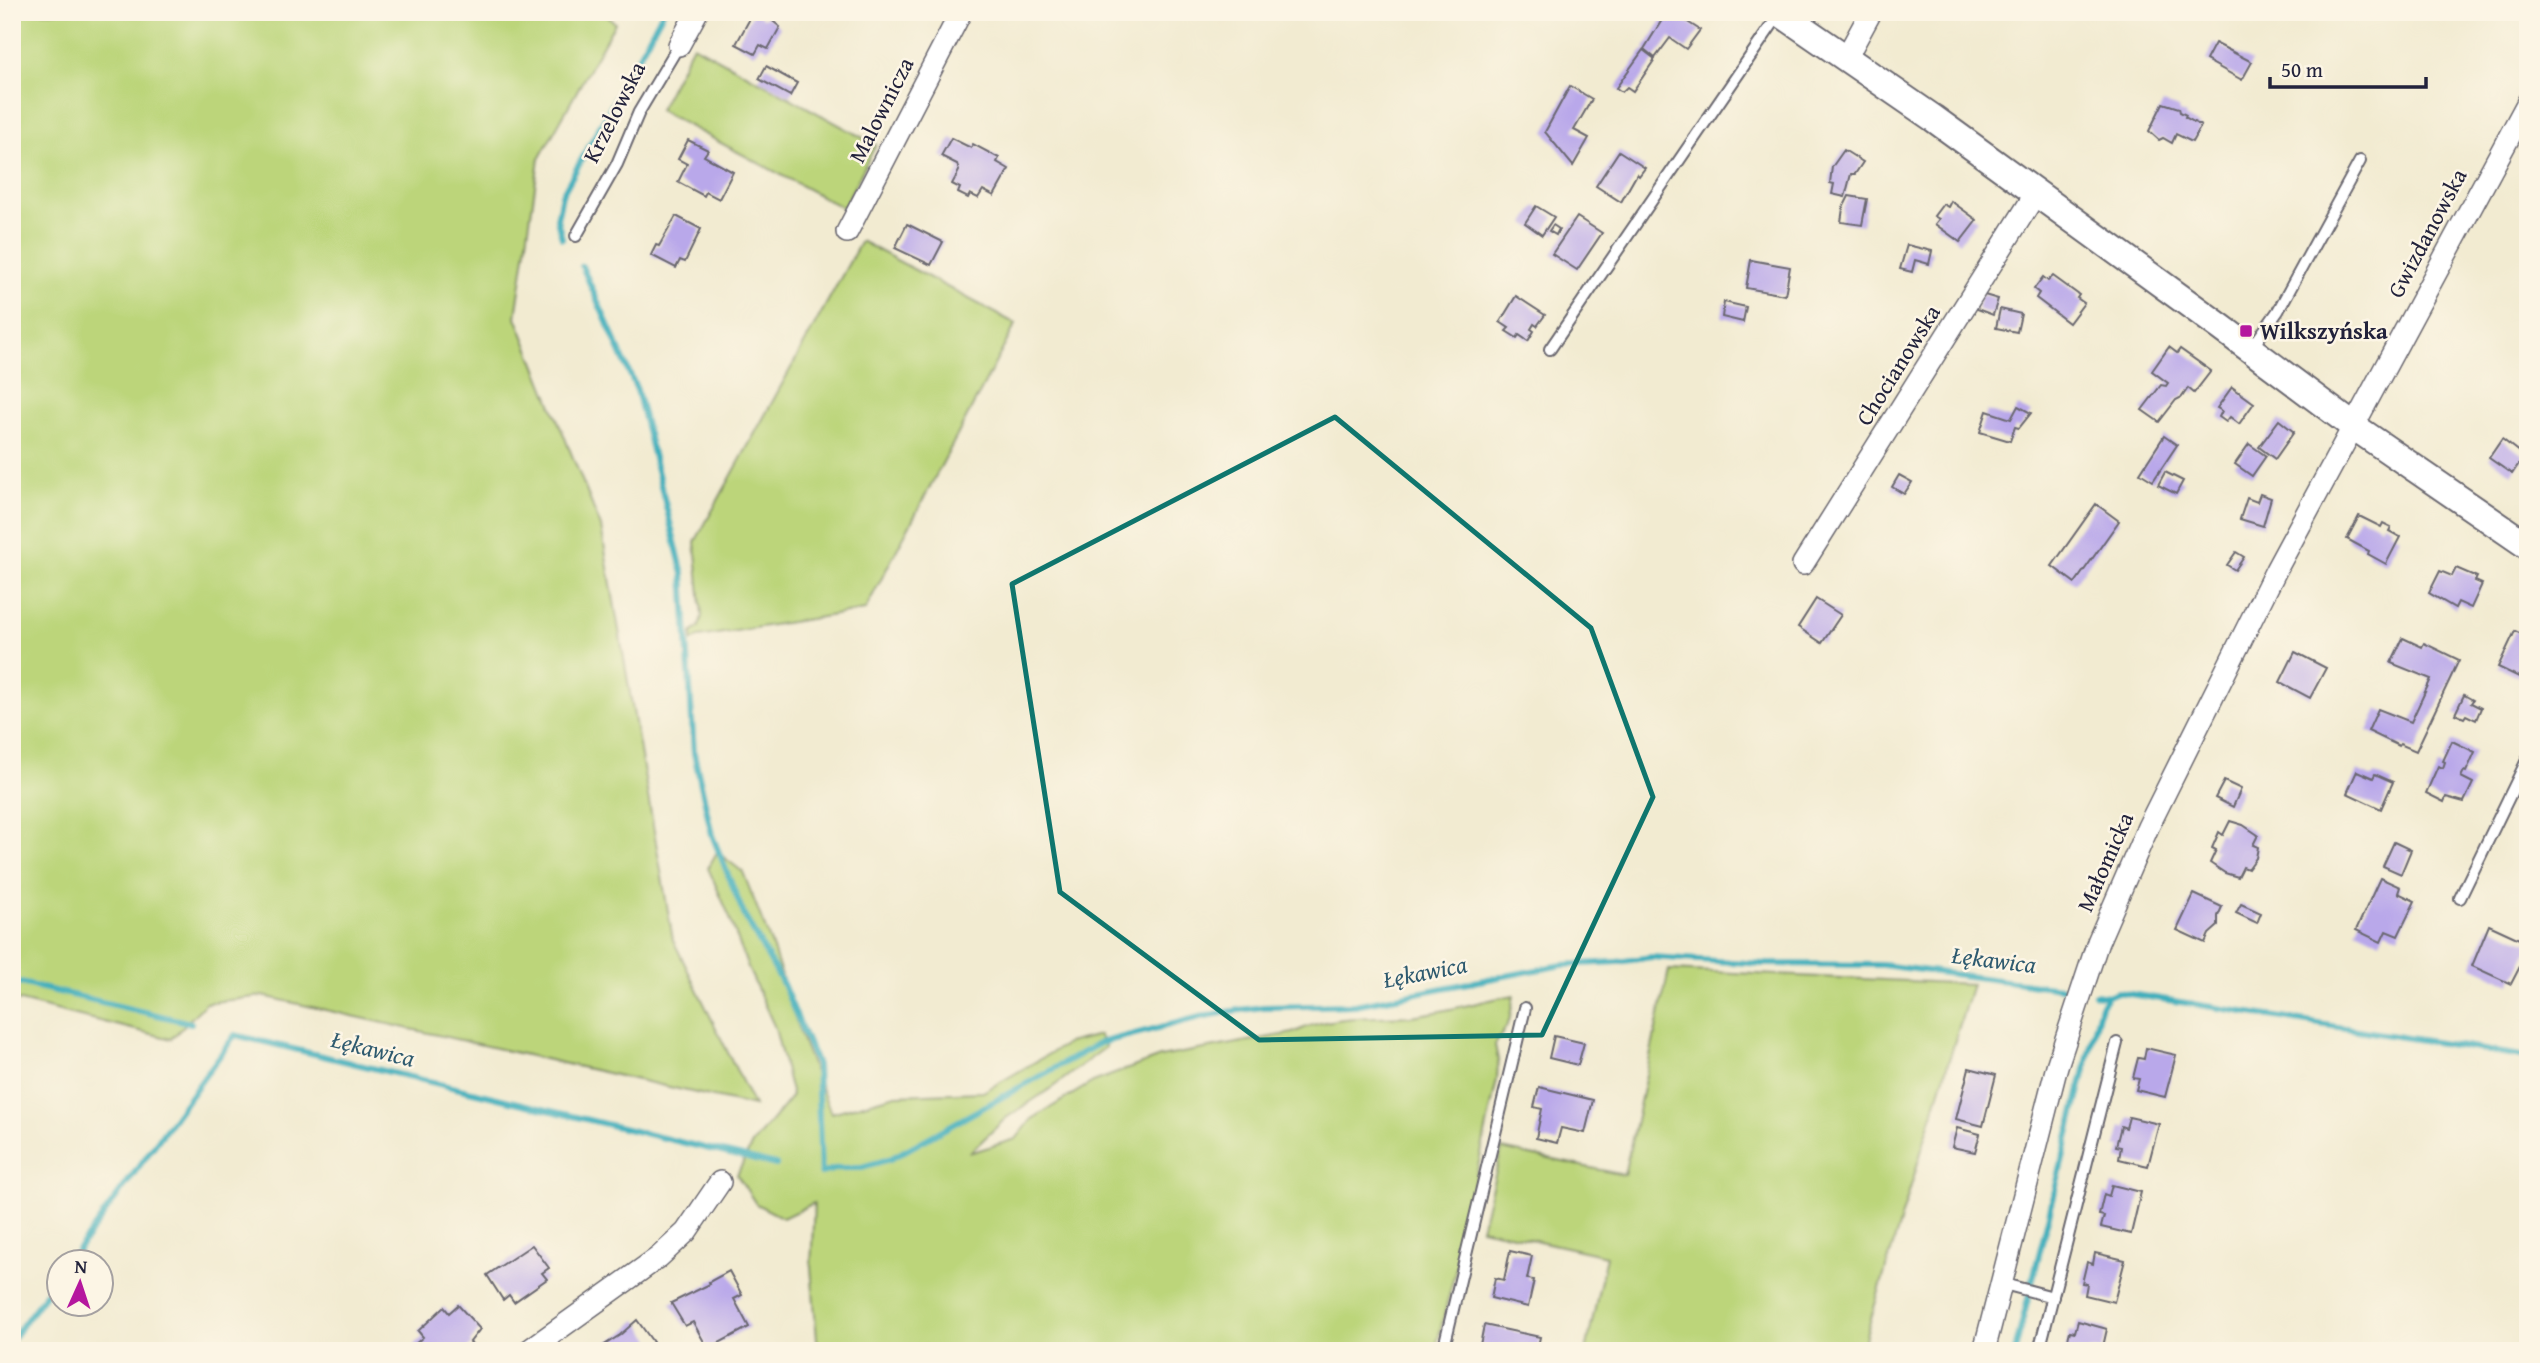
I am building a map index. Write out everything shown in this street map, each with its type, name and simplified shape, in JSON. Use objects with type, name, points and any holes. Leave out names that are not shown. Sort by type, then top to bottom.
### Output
[{"type":"street","name":"Krzelowska","points":[[679,45],[697,12]]},
{"type":"street","name":"Malownicza","points":[[847,232],[961,12]]},
{"type":"street","points":[[1846,58],[1871,12]]},
{"type":"street","points":[[1779,13],[2036,193],[2353,426],[2528,546]]},
{"type":"street","name":"Gwizdanowska","points":[[2353,426],[2528,102]]},
{"type":"street","name":"Chocianowska","points":[[1804,564],[2036,193]]},
{"type":"street","name":"Małomicka","points":[[1983,1351],[2008,1285],[2057,1066],[2098,942],[2154,816],[2276,570],[2353,426]]},
{"type":"street","points":[[528,1351],[659,1258],[686,1232],[720,1182]]},
{"type":"lane","points":[[1550,349],[1779,13]]},
{"type":"lane","name":"Krzelowska","points":[[576,236],[618,164],[639,112],[679,45]]},
{"type":"lane","points":[[2251,349],[2284,300],[2360,161]]},
{"type":"lane","points":[[2460,898],[2528,758]]},
{"type":"lane","points":[[1443,1351],[1525,1008]]},
{"type":"lane","points":[[2039,1351],[2049,1296],[2117,1043]]},
{"type":"lane","points":[[2008,1285],[2049,1296]]},
{"type":"highlighted area","points":[[1335,417],[1591,628],[1653,797],[1542,1035],[1259,1040],[1060,892],[1012,584]]},
{"type":"green space","points":[[12,12],[604,12],[615,23],[539,159],[516,317],[601,527],[673,940],[754,1106],[263,996],[206,1003],[171,1039],[12,999]]},
{"type":"green space","points":[[693,45],[876,145],[843,208],[659,110]]},
{"type":"green space","points":[[861,241],[1016,324],[865,610],[699,637],[692,641],[692,633],[699,627],[702,616],[695,542]]},
{"type":"green space","points":[[717,852],[743,872],[831,1113],[896,1095],[983,1092],[1068,1043],[1099,1035],[1106,1047],[1006,1118],[969,1153],[1016,1139],[1032,1119],[1093,1082],[1160,1057],[1293,1033],[1335,1020],[1409,1016],[1514,995],[1509,1022],[1495,1045],[1498,1060],[1497,1080],[1435,1351],[818,1351],[811,1267],[814,1203],[783,1218],[756,1204],[737,1175],[752,1144],[792,1096],[775,1028],[708,868]]},
{"type":"green space","points":[[1669,970],[1972,984],[1861,1351],[1586,1351],[1606,1256],[1481,1228],[1502,1149],[1624,1175]]},
{"type":"building","points":[[1667,12],[1677,15],[1679,12],[1685,12],[1689,15],[1686,21],[1700,30],[1686,49],[1670,38],[1655,58],[1644,49]]},
{"type":"building","points":[[753,13],[763,18],[768,17],[780,27],[768,49],[760,45],[755,54],[736,44]]},
{"type":"building","points":[[2215,43],[2252,62],[2242,80],[2206,60]]},
{"type":"building","points":[[1643,50],[1655,59],[1633,91],[1627,87],[1622,92],[1616,88]]},
{"type":"building","points":[[766,66],[797,83],[790,96],[759,79]]},
{"type":"building","points":[[1570,86],[1592,99],[1574,130],[1589,138],[1573,166],[1545,132]]},
{"type":"building","points":[[2163,103],[2179,108],[2185,117],[2201,126],[2192,142],[2176,134],[2172,143],[2163,138],[2159,140],[2149,131]]},
{"type":"building","points":[[951,138],[971,148],[973,144],[999,158],[997,162],[1009,169],[994,196],[983,190],[978,198],[970,194],[968,198],[958,193],[960,188],[952,184],[959,171],[957,164],[941,156]]},
{"type":"building","points":[[688,140],[708,150],[704,156],[733,172],[719,199],[706,192],[704,196],[678,182],[687,164],[678,159]]},
{"type":"building","points":[[1844,150],[1863,162],[1855,174],[1851,174],[1845,197],[1832,194],[1834,184],[1830,183],[1832,167]]},
{"type":"building","points":[[1619,151],[1645,168],[1639,176],[1637,174],[1621,202],[1596,186]]},
{"type":"building","points":[[1849,196],[1867,199],[1862,225],[1841,222],[1843,208]]},
{"type":"building","points":[[1951,201],[1977,220],[1960,242],[1935,224],[1939,219],[1934,216],[1943,204],[1948,207]]},
{"type":"building","points":[[1536,206],[1554,217],[1542,235],[1525,223]]},
{"type":"building","points":[[676,216],[701,229],[685,262],[680,260],[676,268],[651,255]]},
{"type":"building","points":[[1577,217],[1602,233],[1577,270],[1552,254]]},
{"type":"building","points":[[907,224],[943,242],[931,265],[895,248]]},
{"type":"building","points":[[1553,225],[1559,229],[1556,235],[1549,231]]},
{"type":"building","points":[[1907,245],[1932,251],[1929,264],[1915,260],[1912,272],[1900,269]]},
{"type":"building","points":[[1751,260],[1790,267],[1785,295],[1746,288]]},
{"type":"building","points":[[2053,276],[2079,295],[2077,298],[2084,303],[2069,323],[2036,298],[2039,293],[2034,289],[2043,277],[2048,281]]},
{"type":"building","points":[[1981,294],[1998,299],[1993,315],[1977,309]]},
{"type":"building","points":[[1516,296],[1545,315],[1537,326],[1534,324],[1531,329],[1534,331],[1528,341],[1506,331],[1509,328],[1500,322]]},
{"type":"building","points":[[1724,302],[1746,307],[1743,322],[1722,317]]},
{"type":"building","points":[[2000,309],[2021,314],[2017,332],[1996,328]]},
{"type":"building","points":[[2169,347],[2177,353],[2180,349],[2211,371],[2194,393],[2188,388],[2159,422],[2142,410],[2161,385],[2166,386],[2168,383],[2152,371]]},
{"type":"building","points":[[2232,387],[2254,403],[2239,424],[2230,417],[2226,422],[2219,417],[2222,411],[2217,408]]},
{"type":"building","points":[[2018,406],[2031,413],[2019,428],[2015,427],[2010,441],[1980,432],[1987,411],[2011,419]]},
{"type":"building","points":[[2279,420],[2294,432],[2275,459],[2259,447]]},
{"type":"building","points":[[2164,436],[2177,445],[2153,481],[2140,473]]},
{"type":"building","points":[[2502,439],[2524,456],[2512,474],[2489,458]]},
{"type":"building","points":[[2249,444],[2266,456],[2252,476],[2235,464]]},
{"type":"building","points":[[2165,472],[2183,481],[2176,494],[2158,485]]},
{"type":"building","points":[[1899,475],[1912,482],[1904,494],[1892,487]]},
{"type":"building","points":[[2260,494],[2271,498],[2263,526],[2240,519],[2247,498],[2257,502]]},
{"type":"building","points":[[2096,504],[2119,521],[2075,583],[2052,566]]},
{"type":"building","points":[[2359,516],[2381,527],[2383,523],[2391,527],[2389,531],[2400,537],[2386,564],[2347,539]]},
{"type":"building","points":[[2236,552],[2244,557],[2235,570],[2227,565]]},
{"type":"building","points":[[2456,568],[2477,577],[2475,581],[2482,584],[2471,608],[2458,602],[2455,608],[2429,593],[2440,571],[2452,576]]},
{"type":"building","points":[[1816,599],[1841,615],[1822,643],[1798,627]]},
{"type":"building","points":[[2515,631],[2528,637],[2528,669],[2523,679],[2498,667]]},
{"type":"building","points":[[2403,638],[2422,647],[2424,643],[2459,660],[2416,751],[2368,731],[2378,709],[2411,722],[2431,679],[2391,663]]},
{"type":"building","points":[[2295,652],[2326,668],[2310,698],[2280,682]]},
{"type":"building","points":[[2464,695],[2473,700],[2471,703],[2481,708],[2476,720],[2455,714]]},
{"type":"building","points":[[2452,741],[2475,752],[2461,777],[2473,783],[2464,802],[2446,797],[2444,802],[2426,793],[2438,766],[2443,768],[2443,761]]},
{"type":"building","points":[[2357,771],[2373,778],[2375,774],[2393,782],[2381,809],[2347,793]]},
{"type":"building","points":[[2224,781],[2241,789],[2233,807],[2215,798]]},
{"type":"building","points":[[2230,821],[2243,825],[2258,835],[2253,845],[2258,847],[2256,858],[2248,869],[2243,867],[2238,877],[2225,873],[2210,863],[2216,850],[2212,848],[2219,832],[2223,835]]},
{"type":"building","points":[[2394,842],[2411,850],[2401,874],[2383,866]]},
{"type":"building","points":[[2380,878],[2400,887],[2398,893],[2415,901],[2398,936],[2386,931],[2381,942],[2356,930]]},
{"type":"building","points":[[2194,894],[2222,907],[2218,926],[2209,934],[2205,943],[2177,930]]},
{"type":"building","points":[[2241,904],[2261,913],[2257,923],[2236,913]]},
{"type":"building","points":[[2489,925],[2528,943],[2528,951],[2511,984],[2472,966]]},
{"type":"building","points":[[1554,1036],[1584,1043],[1578,1065],[1549,1058]]},
{"type":"building","points":[[2146,1048],[2176,1055],[2165,1097],[2136,1090],[2139,1079],[2133,1078],[2138,1058],[2144,1059]]},
{"type":"building","points":[[1969,1068],[1996,1075],[1983,1126],[1956,1119]]},
{"type":"building","points":[[1539,1087],[1593,1100],[1585,1133],[1561,1128],[1557,1143],[1536,1138],[1542,1109],[1534,1107]]},
{"type":"building","points":[[2129,1117],[2159,1124],[2148,1166],[2119,1159],[2121,1147],[2116,1146],[2121,1126],[2126,1128]]},
{"type":"building","points":[[1957,1128],[1980,1134],[1975,1152],[1952,1147]]},
{"type":"building","points":[[2112,1185],[2141,1192],[2131,1234],[2101,1227],[2104,1216],[2099,1215],[2104,1194],[2109,1196]]},
{"type":"building","points":[[532,1245],[549,1268],[542,1273],[547,1279],[514,1302],[509,1295],[503,1300],[487,1275]]},
{"type":"building","points":[[1510,1251],[1532,1256],[1527,1279],[1534,1280],[1528,1307],[1491,1298],[1495,1278],[1504,1280]]},
{"type":"building","points":[[2095,1253],[2125,1260],[2114,1302],[2085,1295],[2087,1284],[2082,1283],[2087,1262],[2093,1264]]},
{"type":"building","points":[[729,1271],[742,1295],[734,1299],[749,1327],[708,1349],[693,1322],[685,1326],[671,1303],[710,1284],[709,1282]]},
{"type":"building","points":[[458,1305],[480,1329],[470,1342],[472,1344],[465,1351],[419,1351],[414,1345],[423,1337],[418,1331],[444,1307],[449,1313]]},
{"type":"building","points":[[637,1320],[653,1342],[646,1348],[648,1351],[595,1351],[620,1335]]},
{"type":"building","points":[[2078,1321],[2107,1329],[2102,1351],[2065,1351],[2070,1331],[2075,1332]]},
{"type":"building","points":[[1484,1325],[1540,1337],[1537,1351],[1491,1351],[1492,1348],[1480,1345]]},
{"type":"waterway","points":[[562,238],[557,219],[562,195],[663,12]]},
{"type":"waterway","name":"Łękawica","points":[[582,266],[637,390],[683,574],[694,753],[712,835],[745,917],[783,984],[817,1065],[821,1173],[839,1168],[858,1168],[890,1159],[1100,1043],[1233,1011],[1263,1007],[1355,1005],[1562,965],[1651,957],[1764,964],[1882,965],[2068,989]]},
{"type":"waterway","points":[[12,981],[191,1023]]},
{"type":"waterway","name":"Łękawica","points":[[2095,994],[2108,996],[2117,992],[2528,1057]]},
{"type":"waterway","points":[[2015,1351],[2101,1005],[2108,996]]},
{"type":"waterway","name":"Łękawica","points":[[79,1248],[235,1035],[776,1165]]},
{"type":"waterway","name":"Łękawica","points":[[12,1339],[46,1294]]},
{"type":"place","name":"Wilkszyńska","points":[[2246,331]]}]
